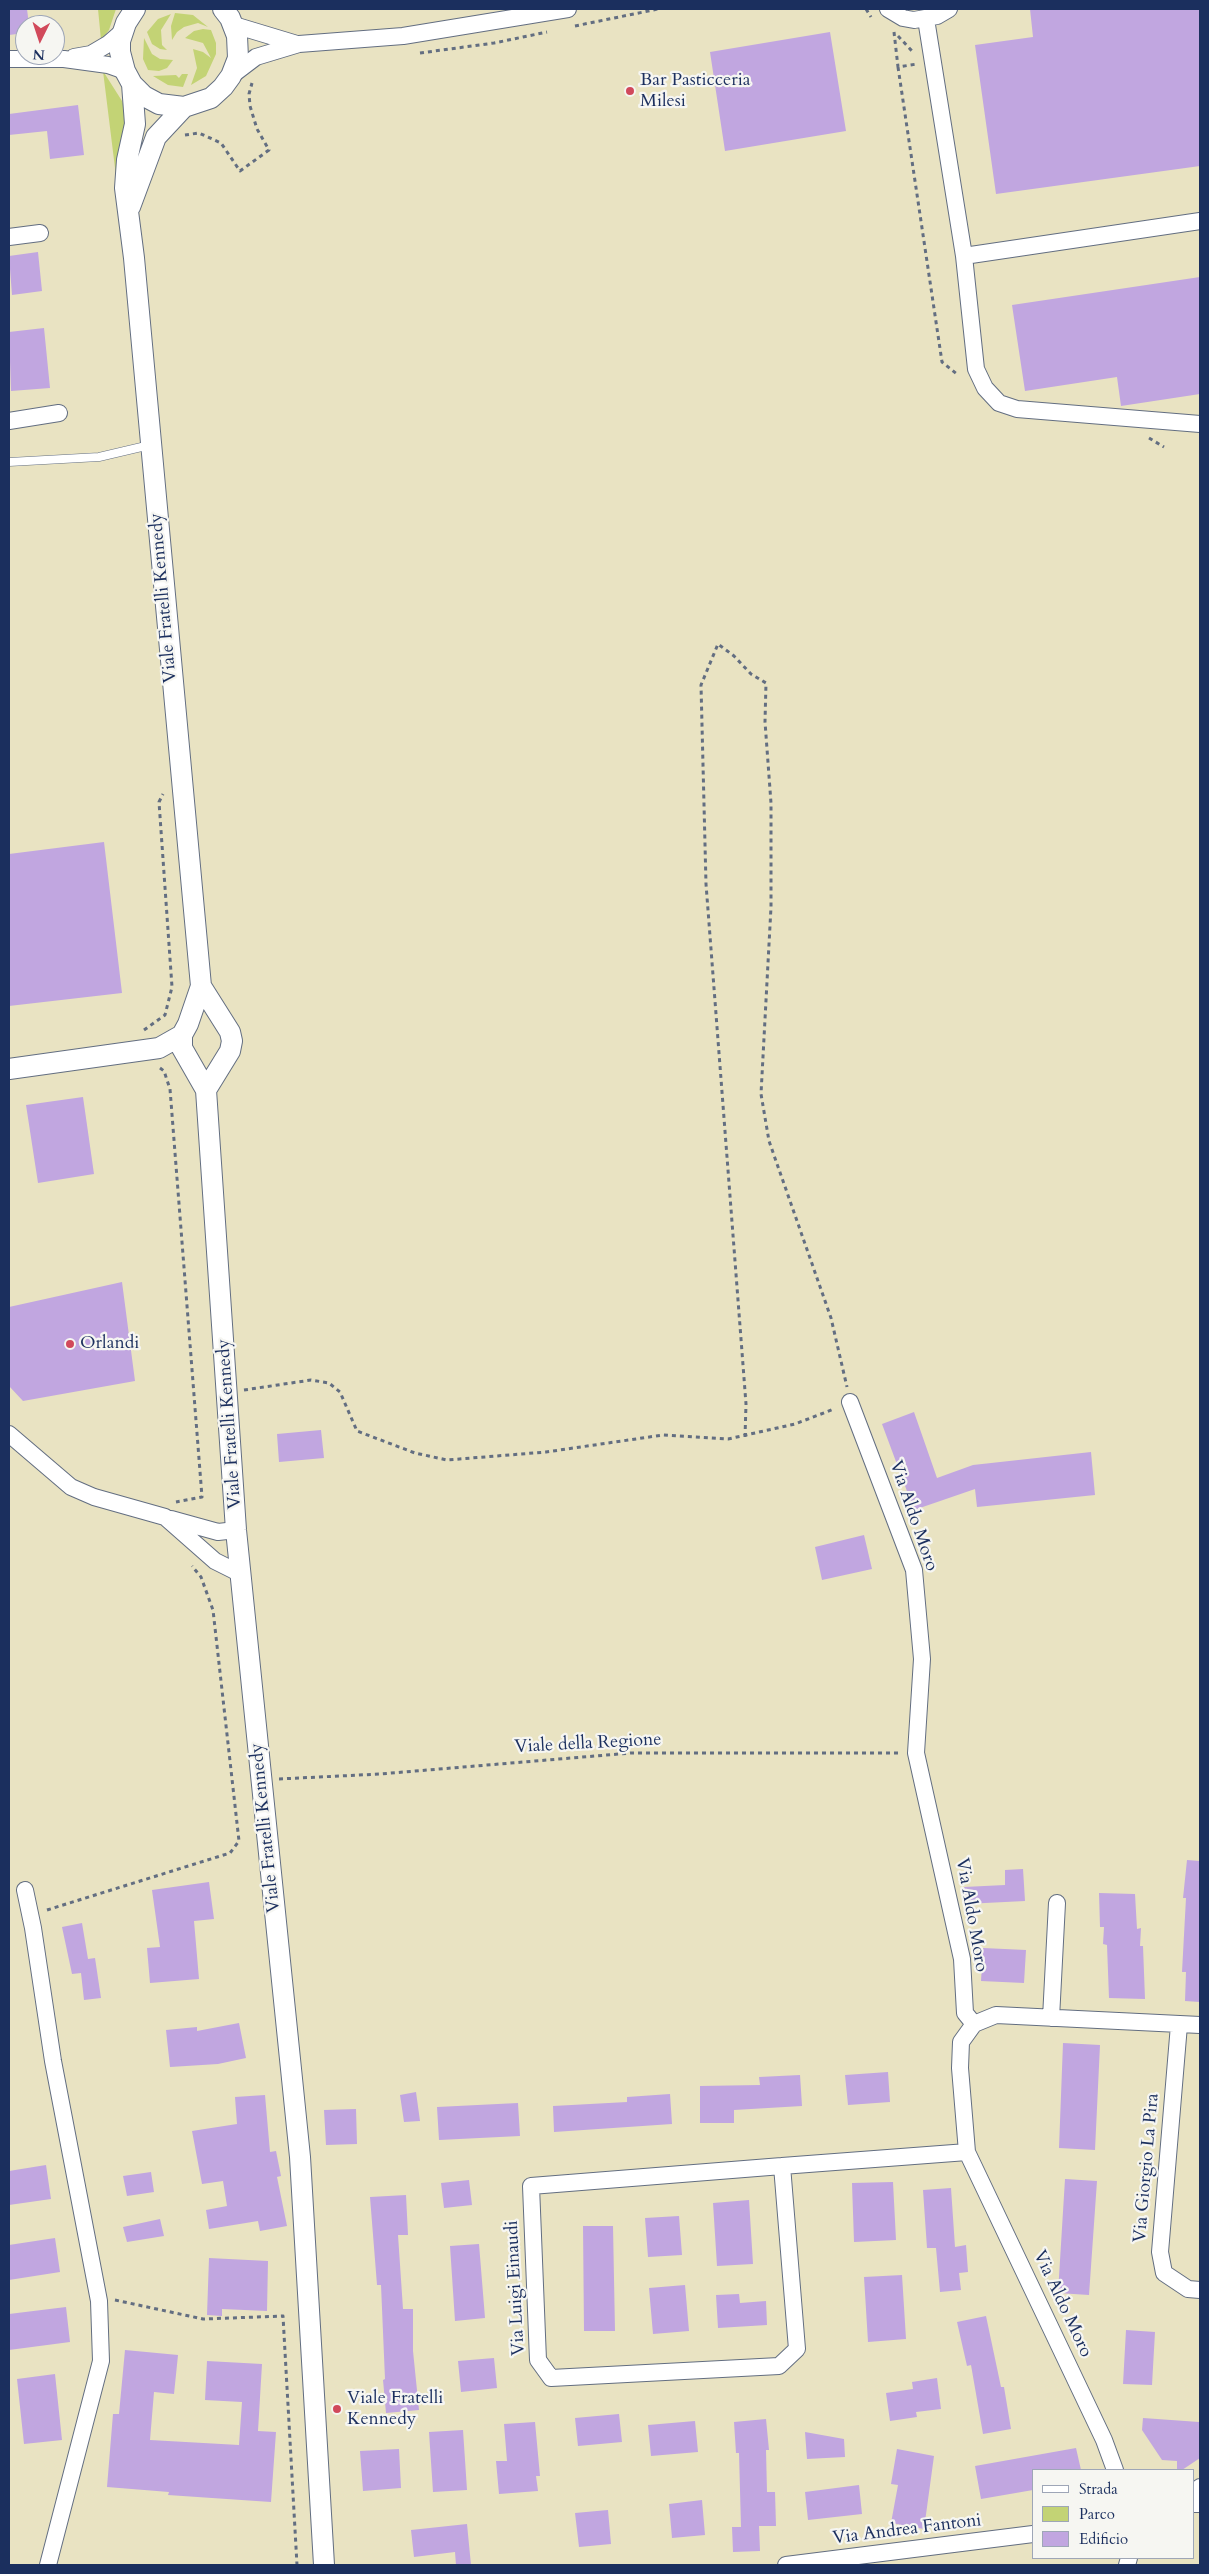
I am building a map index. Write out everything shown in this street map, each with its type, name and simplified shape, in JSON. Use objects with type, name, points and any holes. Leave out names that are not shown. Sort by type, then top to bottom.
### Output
[{"type":"street","points":[[231,76],[256,57],[299,44],[403,36],[568,9]]},
{"type":"street","points":[[888,9],[903,18],[926,20],[938,16],[949,9]]},
{"type":"street","points":[[229,15],[299,44]]},
{"type":"street","name":"Viale Fratelli Kennedy","points":[[128,78],[144,96],[159,104],[184,107],[212,98],[224,87],[231,76],[238,58],[237,36],[229,15]]},
{"type":"street","points":[[65,58],[90,54],[108,44],[126,18]]},
{"type":"street","name":"Viale Fratelli Kennedy","points":[[126,18],[120,52],[128,78],[136,124],[127,160],[125,188],[129,211],[200,986],[186,1043],[206,1090],[236,1530],[300,2157],[324,2565]]},
{"type":"street","points":[[926,20],[924,59],[964,256],[976,369],[985,388],[998,403],[1017,409],[1200,424]]},
{"type":"street","points":[[65,58],[108,65],[128,78]]},
{"type":"street","name":"Viale Fratelli Kennedy","points":[[129,211],[156,137],[184,107]]},
{"type":"street","points":[[964,256],[1200,221]]},
{"type":"street","points":[[9,237],[40,233]]},
{"type":"street","points":[[9,421],[59,413]]},
{"type":"street","name":"Viale Fratelli Kennedy","points":[[200,986],[225,1024],[232,1042],[230,1051],[206,1090]]},
{"type":"street","points":[[186,1043],[197,1018],[206,1016],[216,1018],[225,1024]]},
{"type":"street","points":[[9,1069],[186,1043]]},
{"type":"street","points":[[186,1043],[197,1065],[206,1067],[216,1065],[225,1060]]},
{"type":"street","name":"Via Aldo Moro","points":[[850,1402],[914,1570],[922,1659],[916,1753],[962,1959],[965,2012],[974,2024],[961,2042],[960,2068],[967,2152],[1104,2440],[1115,2469]]},
{"type":"street","points":[[9,1434],[71,1487],[94,1497],[218,1532],[236,1530]]},
{"type":"street","points":[[165,1517],[215,1561],[241,1574]]},
{"type":"street","points":[[25,1890],[33,1928],[53,2061],[97,2295],[101,2361],[48,2565]]},
{"type":"street","points":[[1051,2018],[1057,1902]]},
{"type":"street","points":[[974,2024],[996,2015],[1200,2026]]},
{"type":"street","name":"Via Giorgio La Pira","points":[[1179,2025],[1160,2252],[1164,2273],[1188,2289],[1200,2290]]},
{"type":"street","name":"Via Luigi Einaudi","points":[[782,2166],[798,2349],[779,2366],[551,2378],[538,2360],[532,2186],[782,2166],[967,2152]]},
{"type":"street","name":"Via Andrea Fantoni","points":[[786,2565],[1032,2534]]},
{"type":"lane","points":[[9,462],[99,457],[150,445]]},
{"type":"path","points":[[570,27],[658,9]]},
{"type":"path","points":[[414,54],[494,43],[551,31]]},
{"type":"path","points":[[915,54],[894,32],[898,67],[917,64],[924,59]]},
{"type":"path","points":[[181,136],[199,133],[210,137],[221,144],[240,171],[269,150],[257,128],[250,106],[249,94],[256,78]]},
{"type":"path","points":[[228,1392],[275,1387],[310,1380],[329,1383],[340,1392],[357,1431],[415,1453],[446,1460],[546,1452],[663,1435],[728,1439],[745,1436],[795,1424],[850,1402],[831,1318],[769,1141],[761,1094],[771,906],[770,803],[765,722],[766,683],[751,674],[734,656],[718,644],[702,685],[706,884],[746,1404],[745,1436]]},
{"type":"path","points":[[165,1517],[169,1508],[178,1501],[202,1497],[170,1089],[164,1071],[134,1051],[141,1032],[164,1015],[172,988],[159,802],[180,762]]},
{"type":"path","points":[[41,1912],[230,1854],[237,1845],[239,1840],[213,1610],[201,1577],[190,1564]]},
{"type":"path","name":"Viale della Regione","points":[[261,1781],[380,1774],[631,1753],[916,1753]]},
{"type":"path","points":[[97,2295],[203,2319],[283,2316],[297,2565]]},
{"type":"green space","points":[[98,9],[116,9],[109,30],[101,40]]},
{"type":"green space","points":[[175,13],[193,15],[208,27],[198,23],[184,27],[177,32],[172,40],[171,26]]},
{"type":"green space","points":[[171,14],[161,30],[162,45],[167,50],[160,49],[152,44],[147,32],[158,19]]},
{"type":"green space","points":[[211,30],[216,43],[216,54],[206,76],[191,85],[197,68],[193,49],[203,52],[211,58],[203,43],[185,38],[194,31]]},
{"type":"green space","points":[[144,38],[152,54],[160,59],[173,60],[167,68],[159,71],[148,70],[143,59]]},
{"type":"green space","points":[[103,71],[122,101],[127,116],[116,176]]},
{"type":"green space","points":[[182,74],[188,74],[183,87],[168,85],[153,76],[176,75],[179,78]]},
{"type":"building","points":[[9,9],[27,9],[28,15],[15,15],[15,34],[9,35]]},
{"type":"building","points":[[1030,9],[1200,9],[1200,166],[996,194],[975,45],[1033,37]]},
{"type":"building","points":[[830,32],[846,131],[725,151],[710,52]]},
{"type":"building","points":[[78,105],[84,155],[50,159],[47,131],[9,135],[9,114]]},
{"type":"building","points":[[38,252],[42,291],[12,295],[9,256]]},
{"type":"building","points":[[1200,277],[1200,394],[1121,406],[1117,377],[1025,391],[1012,305]]},
{"type":"building","points":[[44,328],[50,388],[11,391],[9,332]]},
{"type":"building","points":[[104,842],[122,993],[9,1006],[9,854]]},
{"type":"building","points":[[83,1097],[94,1174],[38,1183],[26,1105]]},
{"type":"building","name":"Orlandi","points":[[122,1282],[135,1381],[23,1401],[9,1386],[9,1307]]},
{"type":"building","points":[[914,1412],[937,1478],[973,1465],[1091,1452],[1095,1495],[977,1507],[975,1489],[914,1510],[882,1424]]},
{"type":"building","points":[[321,1430],[324,1458],[279,1462],[277,1434]]},
{"type":"building","points":[[864,1535],[872,1569],[822,1580],[815,1547]]},
{"type":"building","points":[[1187,1860],[1200,1861],[1200,2002],[1185,2001],[1186,1972],[1182,1972],[1186,1898],[1183,1898]]},
{"type":"building","points":[[1023,1869],[1025,1901],[965,1904],[964,1887],[1005,1885],[1005,1870]]},
{"type":"building","points":[[209,1882],[214,1919],[194,1921],[199,1979],[150,1983],[147,1948],[160,1947],[152,1890]]},
{"type":"building","points":[[1099,1893],[1135,1894],[1137,1929],[1141,1928],[1140,1946],[1143,1946],[1145,1999],[1109,1998],[1107,1945],[1103,1944],[1104,1927],[1100,1927]]},
{"type":"building","points":[[82,1923],[88,1959],[95,1958],[101,1998],[84,2000],[81,1973],[72,1974],[62,1927]]},
{"type":"building","points":[[983,1948],[1026,1950],[1024,1983],[981,1981]]},
{"type":"building","points":[[239,2023],[246,2058],[218,2064],[170,2067],[166,2030],[197,2027],[197,2031]]},
{"type":"building","points":[[1063,2043],[1100,2045],[1095,2150],[1059,2148]]},
{"type":"building","points":[[888,2072],[890,2102],[848,2105],[845,2075]]},
{"type":"building","points":[[800,2075],[802,2106],[734,2110],[734,2123],[700,2123],[700,2086],[760,2085],[759,2077]]},
{"type":"building","points":[[416,2092],[420,2121],[404,2122],[400,2095]]},
{"type":"building","points":[[670,2094],[672,2124],[554,2132],[553,2106],[627,2102],[627,2097]]},
{"type":"building","points":[[265,2095],[270,2152],[276,2151],[281,2176],[277,2177],[287,2226],[260,2231],[258,2221],[209,2229],[206,2210],[227,2206],[223,2181],[202,2184],[192,2131],[237,2124],[235,2097]]},
{"type":"building","points":[[518,2103],[520,2136],[439,2140],[437,2107]]},
{"type":"building","points":[[356,2109],[357,2144],[326,2145],[324,2110]]},
{"type":"building","points":[[46,2165],[51,2199],[9,2205],[9,2171]]},
{"type":"building","points":[[151,2172],[154,2192],[127,2196],[123,2176]]},
{"type":"building","points":[[1065,2179],[1097,2181],[1089,2295],[1058,2293]]},
{"type":"building","points":[[469,2180],[472,2205],[444,2208],[441,2183]]},
{"type":"building","points":[[893,2182],[896,2240],[854,2242],[852,2183]]},
{"type":"building","points":[[951,2188],[955,2247],[966,2245],[968,2272],[959,2273],[961,2290],[940,2292],[936,2248],[927,2248],[923,2190]]},
{"type":"building","points":[[406,2195],[408,2235],[398,2235],[403,2309],[413,2309],[413,2351],[419,2410],[386,2413],[383,2380],[385,2379],[381,2285],[377,2285],[370,2197]]},
{"type":"building","points":[[749,2200],[753,2264],[717,2266],[713,2203]]},
{"type":"building","points":[[679,2216],[682,2255],[648,2257],[645,2218]]},
{"type":"building","points":[[160,2219],[164,2236],[127,2242],[123,2227]]},
{"type":"building","points":[[583,2226],[613,2226],[615,2331],[584,2331]]},
{"type":"building","points":[[55,2238],[60,2272],[9,2280],[9,2245]]},
{"type":"building","points":[[479,2244],[485,2318],[455,2321],[450,2246]]},
{"type":"building","points":[[209,2258],[268,2261],[267,2311],[222,2309],[222,2316],[207,2315]]},
{"type":"building","points":[[902,2275],[906,2339],[868,2342],[864,2277]]},
{"type":"building","points":[[685,2285],[689,2331],[653,2334],[649,2288]]},
{"type":"building","points":[[739,2294],[740,2303],[766,2301],[767,2325],[718,2328],[716,2295]]},
{"type":"building","points":[[66,2307],[70,2342],[9,2350],[9,2314]]},
{"type":"building","points":[[986,2316],[1001,2387],[1004,2387],[1011,2429],[983,2434],[971,2365],[967,2366],[957,2322]]},
{"type":"building","points":[[1126,2330],[1155,2332],[1152,2385],[1123,2384]]},
{"type":"building","points":[[125,2350],[178,2355],[174,2394],[154,2392],[150,2440],[239,2445],[242,2402],[205,2400],[207,2361],[262,2364],[258,2431],[276,2432],[271,2502],[168,2495],[169,2492],[107,2487],[113,2414],[119,2414]]},
{"type":"building","points":[[494,2358],[497,2388],[461,2392],[458,2361]]},
{"type":"building","points":[[55,2374],[62,2440],[24,2444],[17,2379]]},
{"type":"building","points":[[937,2378],[941,2409],[916,2412],[917,2417],[890,2421],[886,2393],[913,2389],[912,2382]]},
{"type":"building","points":[[619,2414],[622,2442],[578,2446],[575,2418]]},
{"type":"building","points":[[1143,2418],[1199,2422],[1200,2458],[1184,2469],[1177,2469],[1177,2461],[1162,2460],[1142,2430]]},
{"type":"building","points":[[766,2419],[769,2450],[766,2450],[767,2492],[775,2492],[776,2526],[759,2526],[760,2551],[733,2552],[732,2527],[741,2527],[739,2453],[736,2453],[734,2422]]},
{"type":"building","points":[[695,2421],[698,2452],[651,2456],[648,2425]]},
{"type":"building","points":[[535,2422],[540,2476],[536,2476],[538,2491],[499,2494],[496,2461],[507,2461],[504,2424]]},
{"type":"building","points":[[463,2430],[467,2490],[433,2492],[429,2432]]},
{"type":"building","points":[[805,2432],[844,2439],[845,2457],[807,2459]]},
{"type":"building","points":[[1076,2448],[1081,2469],[1032,2469],[1032,2490],[981,2499],[975,2466]]},
{"type":"building","points":[[399,2449],[401,2488],[363,2491],[360,2451]]},
{"type":"building","points":[[897,2449],[934,2456],[924,2529],[891,2523],[898,2485],[891,2484]]},
{"type":"building","points":[[859,2485],[862,2514],[808,2520],[805,2492]]},
{"type":"building","points":[[702,2500],[705,2535],[672,2538],[669,2504]]},
{"type":"building","points":[[608,2510],[611,2544],[579,2547],[575,2513]]},
{"type":"building","points":[[467,2524],[471,2565],[456,2565],[455,2552],[414,2557],[411,2530]]},
{"type":"place","name":"Bar Pasticceria Milesi","points":[[630,91]]},
{"type":"place","name":"Orlandi","points":[[70,1344]]},
{"type":"place","name":"Viale Fratelli Kennedy","points":[[337,2409]]}]
